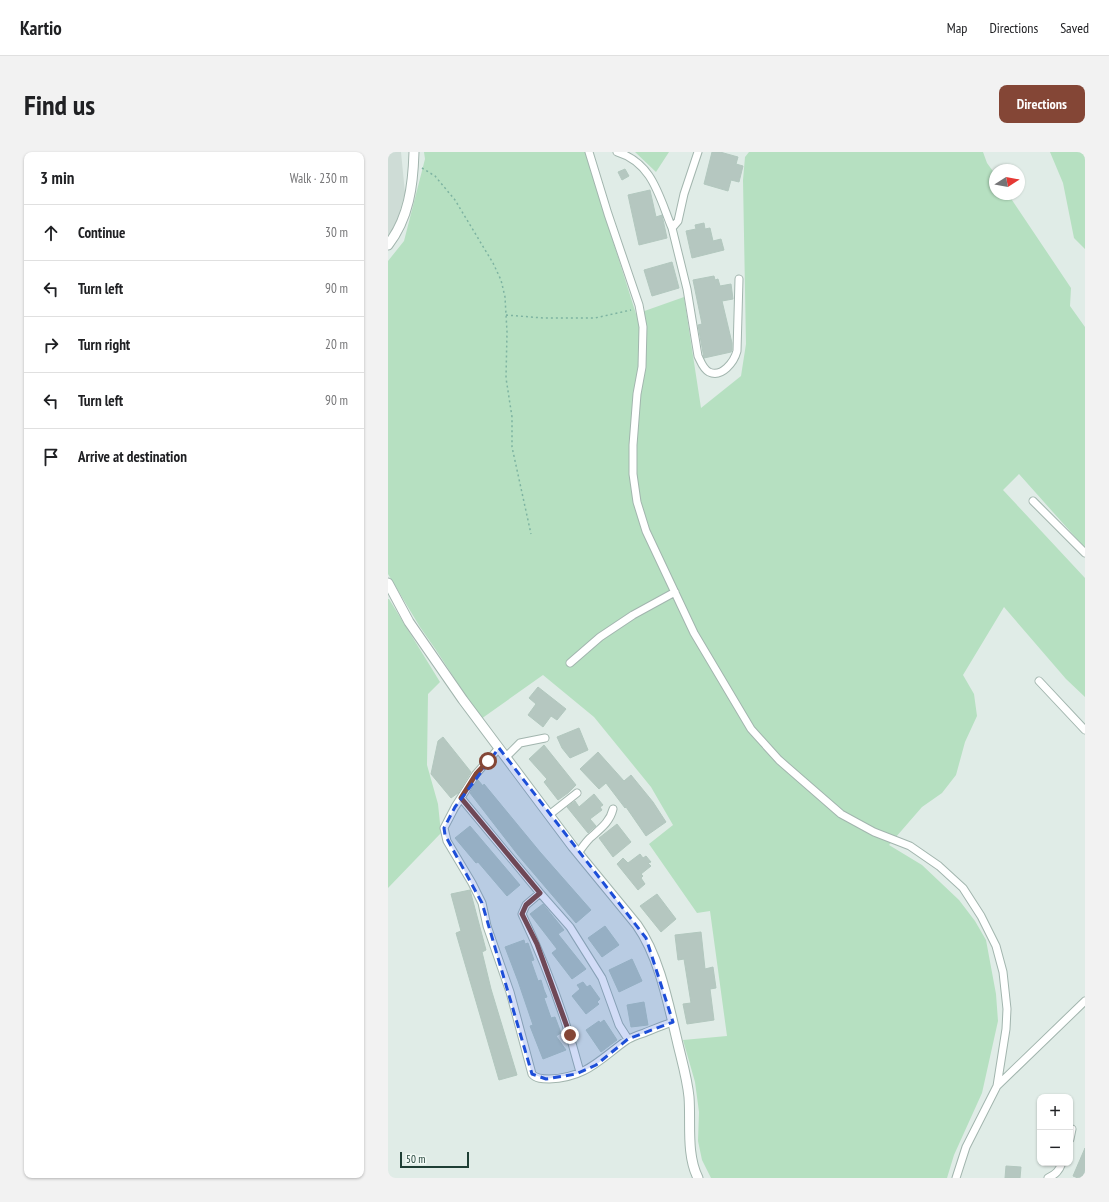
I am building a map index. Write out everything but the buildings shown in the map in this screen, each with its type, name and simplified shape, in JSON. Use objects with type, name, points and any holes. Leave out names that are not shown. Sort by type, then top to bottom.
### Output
[{"type":"street","points":[[388,245],[404,219],[413,177],[414,152]]},
{"type":"street","points":[[589,152],[639,305],[643,327],[642,367],[637,394],[633,445],[633,474],[637,502],[646,531],[694,633],[751,729],[779,760],[841,814],[874,832],[910,846],[939,866],[963,888],[981,916],[996,946],[1003,972],[1007,1009],[997,1086],[966,1147],[956,1178]]},
{"type":"street","points":[[617,152],[633,160],[650,176],[672,228],[687,289],[698,356],[703,366],[709,372],[715,373],[729,366],[734,360],[737,351],[739,279]]},
{"type":"street","points":[[672,228],[678,221],[684,194],[698,152]]},
{"type":"street","points":[[1033,501],[1085,553]]},
{"type":"street","points":[[388,584],[409,622],[463,700],[578,853],[646,938],[655,959],[673,1022],[689,1095],[692,1159],[698,1178]]},
{"type":"street","points":[[570,663],[600,637],[633,615],[674,592]]},
{"type":"street","points":[[1039,681],[1085,730]]},
{"type":"street","points":[[506,758],[520,744],[545,738]]},
{"type":"street","points":[[499,748],[476,774],[444,828],[447,841],[482,903],[487,926],[510,992],[532,1074],[539,1078],[561,1078],[580,1072],[601,1061],[628,1039],[673,1022]]},
{"type":"street","points":[[549,815],[577,793]]},
{"type":"street","points":[[461,798],[570,927],[602,978],[619,1025],[628,1039]]},
{"type":"street","points":[[578,853],[589,839],[601,829],[611,816],[612,809]]},
{"type":"street","points":[[540,893],[526,905],[522,914],[537,944],[555,993],[570,1035],[580,1072]]},
{"type":"street","points":[[997,1086],[1085,1001]]},
{"type":"street","points":[[1048,1178],[1056,1174],[1061,1166]]},
{"type":"path","points":[[414,163],[435,176],[455,200],[493,263],[500,280],[505,297],[506,378],[512,417],[512,447],[531,534]]},
{"type":"path","points":[[506,315],[544,318],[595,318],[637,309]]},
{"type":"highlighted area","points":[[499,748],[646,938],[673,1022],[628,1039],[596,1065],[576,1074],[546,1079],[532,1074],[482,903],[445,835],[444,828],[455,807]]},
{"type":"shaded area","points":[[388,152],[401,152],[405,193],[398,217],[388,239]]},
{"type":"green space","points":[[424,152],[585,152],[636,314],[684,297],[701,408],[741,376],[746,344],[743,180],[745,157],[749,152],[983,152],[989,166],[989,200],[1012,200],[1071,288],[1070,306],[1085,327],[1085,548],[1019,474],[1003,490],[1085,578],[1085,697],[1066,679],[1004,607],[963,675],[974,694],[977,716],[965,742],[956,775],[942,793],[922,807],[889,845],[922,865],[959,900],[975,921],[986,940],[996,994],[998,1021],[982,1093],[954,1155],[947,1178],[711,1178],[702,1160],[698,1141],[699,1112],[695,1082],[683,1040],[727,1036],[710,911],[697,913],[649,844],[673,825],[651,787],[594,717],[543,675],[481,719],[420,627],[388,574],[388,261],[404,241],[425,159]]},
{"type":"green space","points":[[635,152],[669,152],[656,172]]},
{"type":"green space","points":[[1050,152],[1085,152],[1085,249],[1074,238],[1063,183]]},
{"type":"green space","points":[[388,599],[440,682],[428,694],[427,765],[438,804],[441,833],[388,888]]},
{"type":"route","points":[[488,761],[476,774],[461,798],[540,893],[526,905],[522,914],[537,944],[570,1035]]}]
